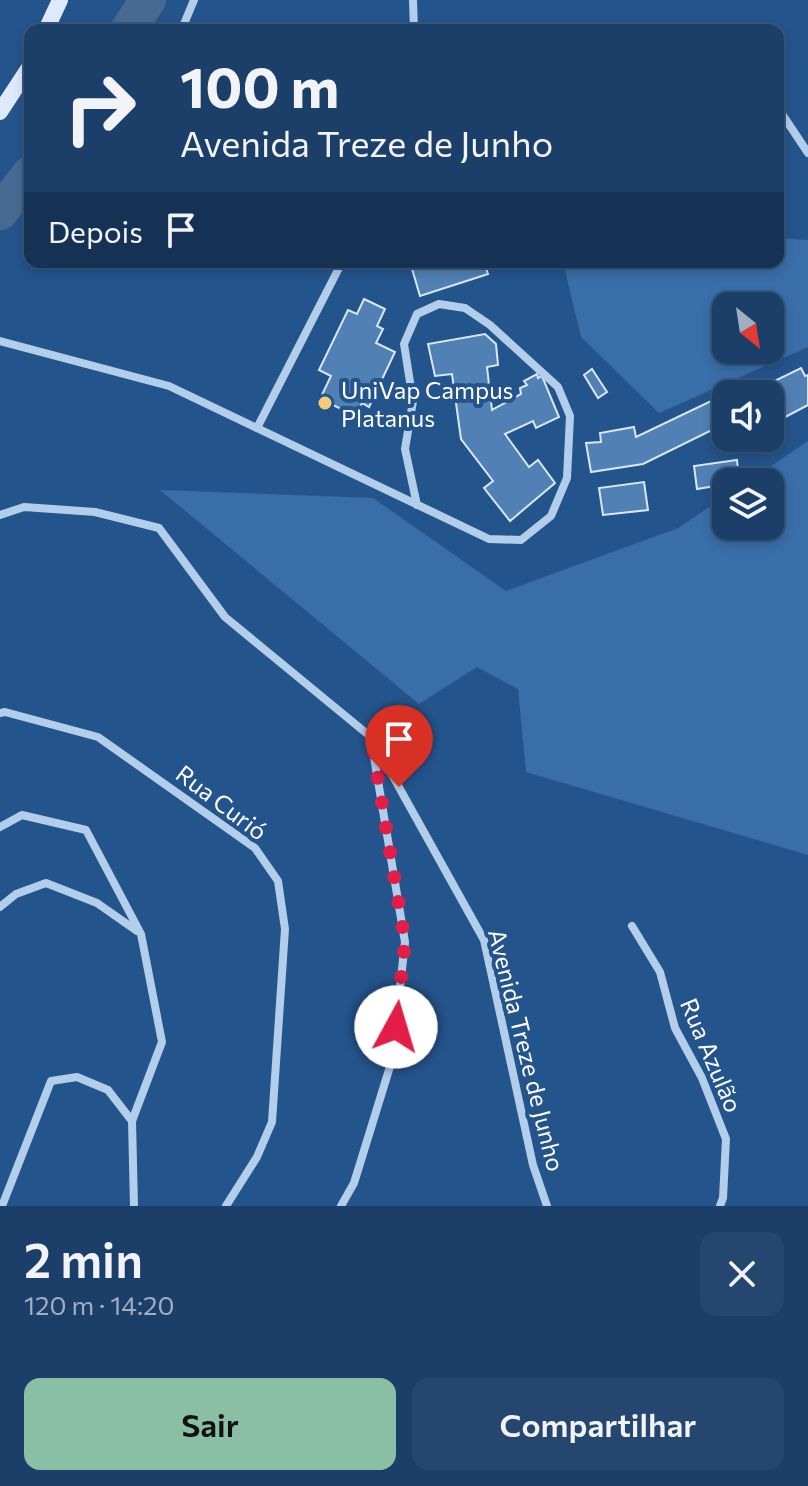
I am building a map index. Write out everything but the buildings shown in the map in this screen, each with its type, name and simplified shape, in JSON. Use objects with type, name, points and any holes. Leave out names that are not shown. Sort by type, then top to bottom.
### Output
[{"type":"main road","points":[[49,24],[60,0]]},
{"type":"main road","points":[[0,112],[24,75]]},
{"type":"street","points":[[184,24],[194,0]]},
{"type":"street","points":[[413,0],[414,24]]},
{"type":"street","points":[[784,117],[808,153]]},
{"type":"street","points":[[257,428],[339,268]]},
{"type":"street","points":[[0,341],[169,386],[417,505],[489,539],[521,540],[551,516],[567,478],[570,416],[558,387],[490,325],[465,308],[439,304],[417,314],[404,344],[413,401],[405,449],[417,505]]},
{"type":"street","points":[[0,515],[24,507],[95,512],[159,528],[225,617],[371,737],[405,942],[392,1060],[354,1183],[341,1206]]},
{"type":"street","name":"Rua Curió","points":[[0,713],[98,737],[255,848],[278,881],[285,929],[272,1122],[257,1157],[226,1206]]},
{"type":"street","name":"Avenida Treze de Junho","points":[[371,737],[484,940],[533,1165],[547,1206]]},
{"type":"street","points":[[0,827],[22,815],[86,830],[141,934],[162,1042],[132,1121],[134,1206]]},
{"type":"street","points":[[0,907],[16,894],[46,883],[97,903],[141,934]]},
{"type":"street","name":"Rua Azulão","points":[[632,926],[660,972],[675,1028],[702,1078],[726,1139],[720,1206]]},
{"type":"street","points":[[2,1206],[51,1081],[77,1077],[108,1090],[132,1121]]},
{"type":"shaded area","points":[[784,238],[808,240],[808,347],[784,358],[784,292],[712,292],[712,364],[770,364],[734,380],[712,380],[712,390],[659,413],[581,337],[564,268],[784,268]]},
{"type":"shaded area","points":[[808,441],[808,855],[526,772],[518,689],[477,667],[419,704],[160,490],[373,498],[506,591],[678,528],[712,505],[712,540],[784,540],[784,468],[768,468]]},
{"type":"waterway","points":[[132,24],[148,0]]},
{"type":"waterway","points":[[0,212],[24,182]]},
{"type":"place","name":"UniVap Campus Platanus","points":[[325,403]]},
{"type":"route","points":[[396,1027],[405,942],[371,737],[399,787]]}]
